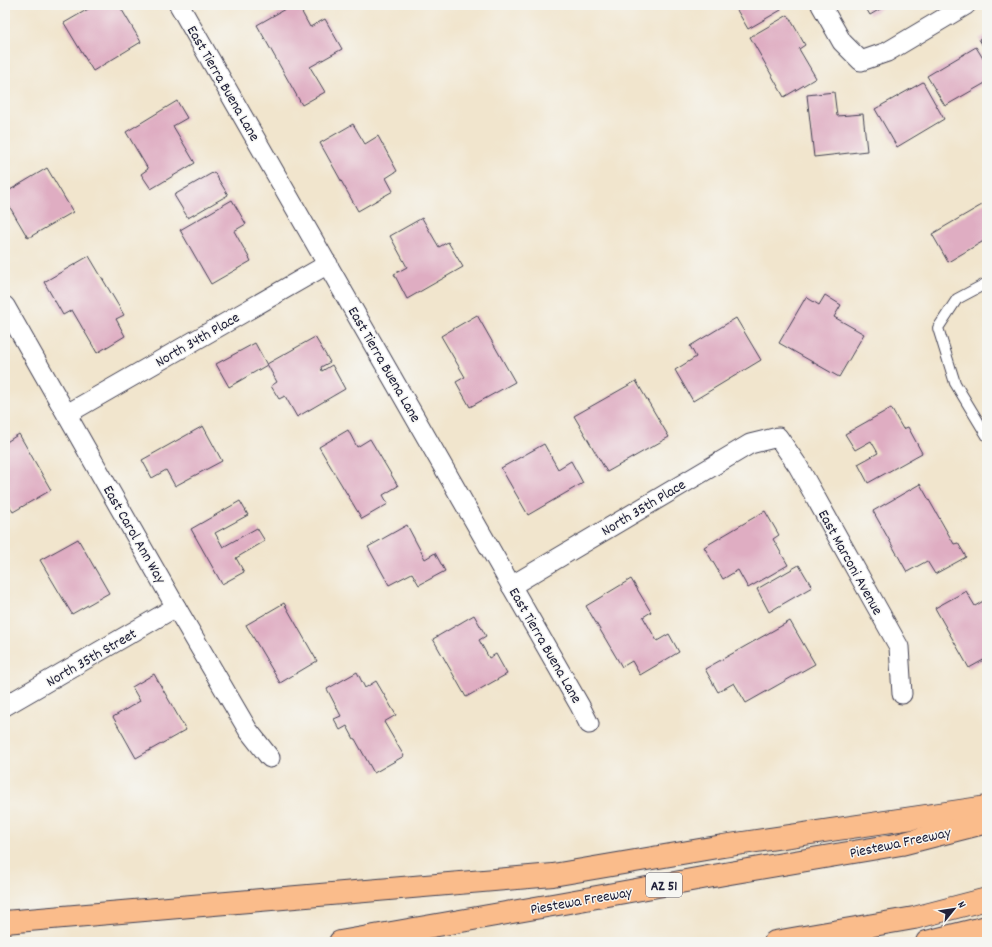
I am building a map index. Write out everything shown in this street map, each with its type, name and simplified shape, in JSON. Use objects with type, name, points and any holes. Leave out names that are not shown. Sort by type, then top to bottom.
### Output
[{"type":"highway","points":[[5,922],[553,874],[731,845],[987,807]]},
{"type":"highway","name":"Piestewa Freeway","points":[[340,942],[901,844],[987,822]]},
{"type":"highway","points":[[775,942],[914,918],[987,899]]},
{"type":"highway","points":[[927,942],[987,927]]},
{"type":"street","name":"East Tierra Buena Lane","points":[[179,5],[512,586],[589,724]]},
{"type":"street","points":[[821,5],[842,42],[861,61],[887,52],[966,5]]},
{"type":"street","name":"North 34th Place","points":[[67,414],[328,264]]},
{"type":"street","name":"East Carol Ann Way","points":[[5,306],[176,607],[248,730],[270,758]]},
{"type":"street","name":"North 35th Place","points":[[512,586],[750,444],[778,437]]},
{"type":"street","name":"East Marconi Avenue","points":[[778,437],[798,466],[899,647],[902,694]]},
{"type":"street","name":"North 35th Street","points":[[5,706],[176,607]]},
{"type":"lane","points":[[987,283],[957,299],[938,328],[955,383],[987,436]]},
{"type":"building","points":[[89,5],[119,5],[141,42],[93,71],[64,23],[90,8]]},
{"type":"building","points":[[292,5],[298,5],[310,27],[325,19],[342,49],[310,67],[325,92],[302,105],[257,25]]},
{"type":"building","points":[[734,5],[778,5],[781,10],[748,29]]},
{"type":"building","points":[[864,5],[887,5],[870,15]]},
{"type":"building","points":[[788,15],[805,45],[799,49],[816,78],[784,97],[750,37]]},
{"type":"building","points":[[987,34],[987,53],[979,39]]},
{"type":"building","points":[[976,47],[987,65],[987,82],[945,106],[927,76]]},
{"type":"building","points":[[923,82],[944,119],[897,147],[875,109]]},
{"type":"building","points":[[834,92],[837,116],[863,114],[867,151],[814,157],[807,95]]},
{"type":"building","points":[[177,101],[187,118],[173,126],[195,163],[151,189],[141,174],[148,169],[126,132]]},
{"type":"building","points":[[353,124],[365,144],[378,136],[397,171],[386,178],[393,191],[358,211],[320,143]]},
{"type":"building","points":[[47,168],[73,212],[28,238],[5,199],[5,193]]},
{"type":"building","points":[[214,172],[228,195],[188,218],[174,195]]},
{"type":"building","points":[[232,200],[246,224],[234,231],[251,261],[211,284],[180,230]]},
{"type":"building","points":[[987,202],[987,239],[948,262],[932,234]]},
{"type":"building","points":[[422,218],[439,247],[448,242],[463,267],[407,299],[394,274],[407,267],[390,236]]},
{"type":"building","points":[[89,256],[124,315],[116,319],[125,336],[97,353],[72,310],[63,315],[44,282]]},
{"type":"building","points":[[825,295],[841,305],[834,317],[864,334],[839,377],[779,343],[806,297],[819,305]]},
{"type":"building","points":[[477,315],[515,382],[470,407],[456,382],[465,377],[441,336]]},
{"type":"building","points":[[736,318],[761,360],[693,401],[675,370],[696,357],[690,346]]},
{"type":"building","points":[[315,337],[330,362],[321,367],[322,371],[332,365],[345,389],[297,417],[285,396],[279,399],[271,386],[277,382],[267,364]]},
{"type":"building","points":[[255,343],[267,365],[229,387],[216,364]]},
{"type":"building","points":[[636,381],[669,437],[607,472],[574,416]]},
{"type":"building","points":[[891,408],[903,429],[908,427],[922,453],[868,483],[858,464],[878,453],[871,441],[855,450],[845,434]]},
{"type":"building","points":[[203,426],[222,461],[175,486],[166,470],[152,478],[142,460]]},
{"type":"building","points":[[348,430],[357,447],[370,439],[398,486],[383,495],[388,504],[362,519],[319,447]]},
{"type":"building","points":[[19,434],[51,490],[13,512],[5,498],[5,443]]},
{"type":"building","points":[[544,444],[558,469],[571,461],[583,483],[528,515],[501,468]]},
{"type":"building","points":[[920,484],[954,544],[958,543],[966,557],[935,574],[927,561],[907,572],[873,511]]},
{"type":"building","points":[[240,501],[248,515],[215,533],[223,547],[257,528],[265,541],[236,558],[244,572],[222,584],[191,529]]},
{"type":"building","points":[[765,511],[779,535],[773,539],[788,565],[748,588],[738,570],[723,579],[704,547]]},
{"type":"building","points":[[407,525],[425,559],[435,553],[445,571],[419,585],[412,573],[389,585],[368,547]]},
{"type":"building","points":[[78,539],[109,593],[72,614],[40,560]]},
{"type":"building","points":[[799,565],[812,587],[769,612],[757,589]]},
{"type":"building","points":[[631,579],[651,612],[643,617],[657,641],[669,634],[679,652],[640,675],[632,661],[622,667],[586,606]]},
{"type":"building","points":[[966,591],[975,606],[985,600],[987,605],[987,658],[969,668],[935,608]]},
{"type":"building","points":[[284,603],[317,661],[280,683],[246,625]]},
{"type":"building","points":[[474,615],[486,636],[479,640],[489,658],[496,654],[507,674],[466,697],[433,639]]},
{"type":"building","points":[[790,621],[815,664],[746,703],[734,683],[718,692],[705,669]]},
{"type":"building","points":[[357,672],[365,688],[376,681],[396,715],[384,722],[404,756],[374,773],[347,726],[340,730],[334,719],[341,716],[327,689]]},
{"type":"building","points":[[154,674],[186,730],[136,758],[113,717],[140,701],[132,687]]}]
